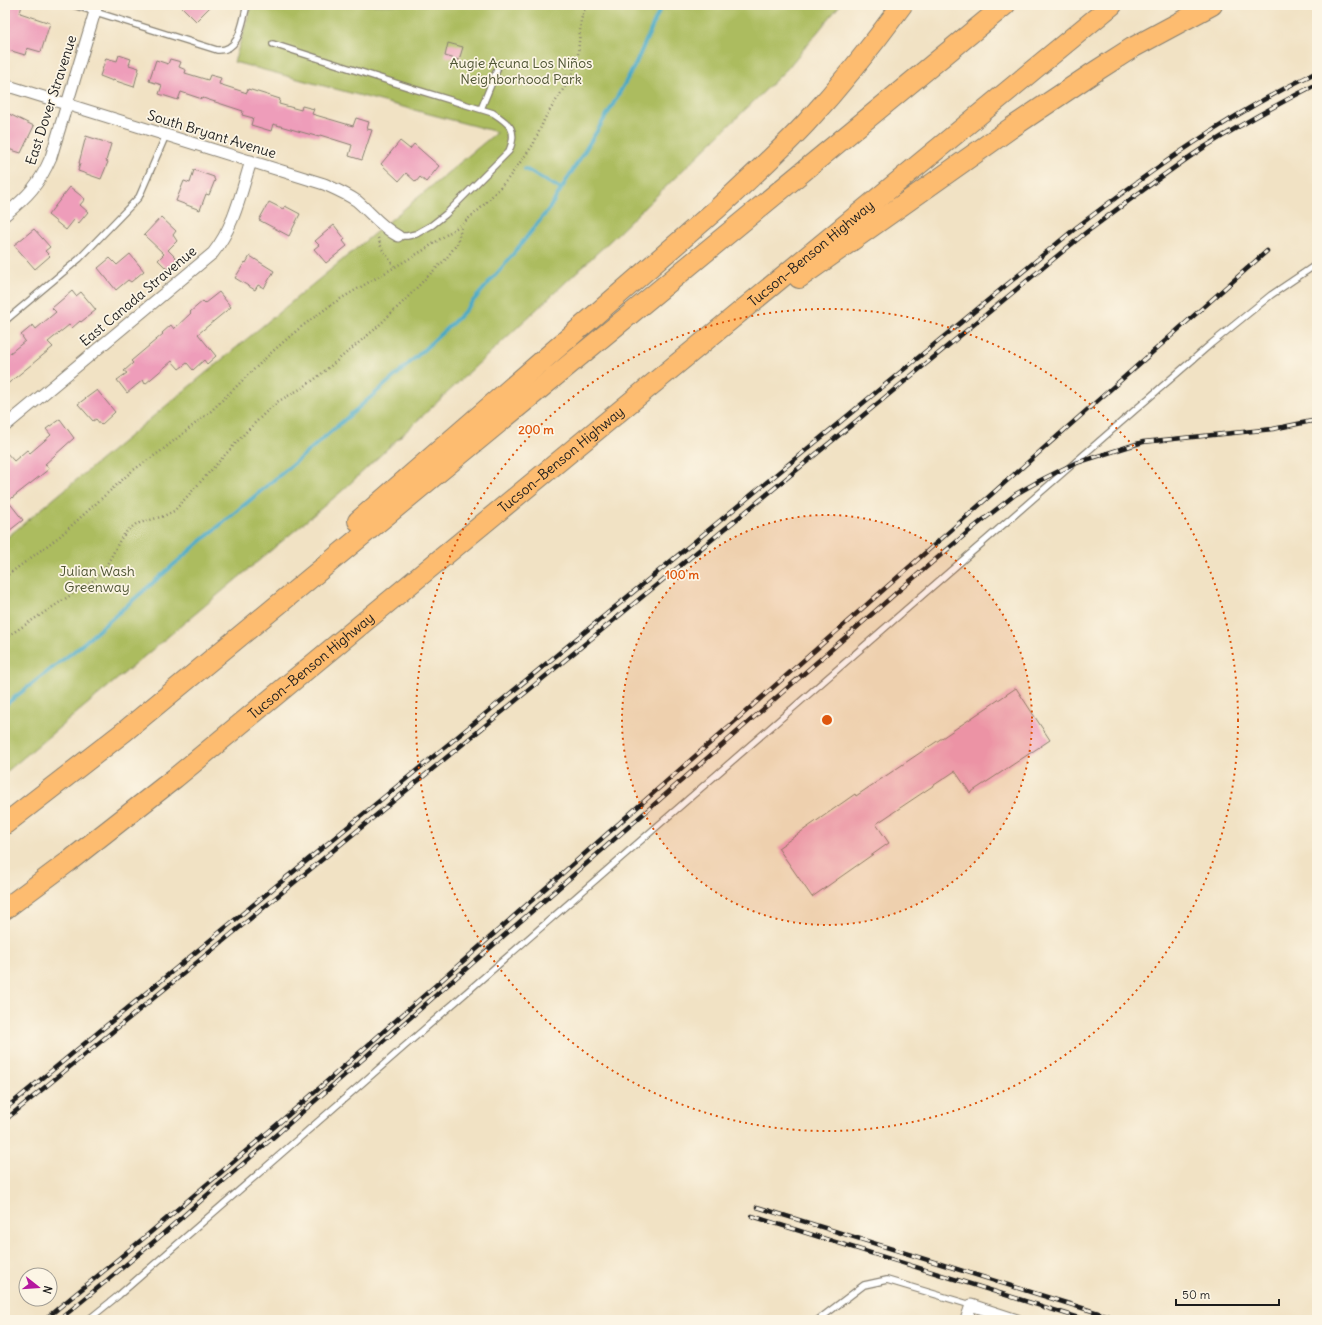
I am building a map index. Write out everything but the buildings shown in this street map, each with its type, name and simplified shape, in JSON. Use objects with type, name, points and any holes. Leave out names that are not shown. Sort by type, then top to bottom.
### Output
[{"type":"highway","points":[[96,753],[382,500],[708,217],[763,167],[806,123],[831,94],[902,5]]},
{"type":"highway","points":[[5,824],[149,711],[1005,5]]},
{"type":"highway","name":"Tucson–Benson Highway","points":[[5,909],[68,862],[175,778],[1112,5]]},
{"type":"highway","points":[[676,364],[1069,89],[1132,48],[1212,5]]},
{"type":"street","name":"East Dover Stravenue","points":[[5,215],[32,192],[45,170],[96,8]]},
{"type":"street","name":"South Bryant Avenue","points":[[5,85],[324,184],[357,201],[388,231],[398,236]]},
{"type":"street","name":"East Canada Stravenue","points":[[5,426],[213,253],[221,243],[227,231],[251,161]]},
{"type":"street","points":[[966,1320],[971,1305],[1017,1320]]},
{"type":"lane","points":[[73,5],[96,8],[217,50],[230,48],[237,40],[247,5]]},
{"type":"lane","points":[[273,44],[414,90],[493,113],[502,118],[510,127],[513,133],[513,141],[509,151],[446,214],[432,225],[416,234],[398,236]]},
{"type":"lane","points":[[481,109],[497,70]]},
{"type":"lane","points":[[5,321],[79,259],[138,197],[166,135]]},
{"type":"lane","points":[[88,1320],[137,1279],[1212,343],[1271,295],[1317,264]]},
{"type":"lane","points":[[818,1320],[864,1285],[887,1280],[971,1305]]},
{"type":"path","points":[[5,577],[60,536],[134,470],[210,412],[273,351],[301,327],[335,302],[394,266],[424,250],[462,224],[480,209],[494,195],[533,145],[545,118],[571,77],[576,61],[581,20],[586,6],[581,5]]},
{"type":"path","points":[[554,72],[571,77]]},
{"type":"path","points":[[376,220],[378,238],[382,249],[394,266]]},
{"type":"path","points":[[5,638],[94,580],[103,570],[120,540],[127,531],[136,524],[164,516],[174,511],[245,433],[277,402],[315,379],[374,330],[445,260],[458,244],[462,224]]},
{"type":"green space","name":"Julian Wash Greenway","points":[[252,5],[840,5],[787,69],[612,239],[342,491],[5,773],[5,539],[497,132],[234,62]]},
{"type":"waterway","points":[[5,705],[78,648],[194,547],[305,454],[401,371],[461,315],[506,263],[549,209],[611,108],[635,65],[662,5]]},
{"type":"waterway","points":[[525,169],[561,189]]},
{"type":"railway","points":[[5,1109],[1077,227],[1134,184],[1193,143],[1254,105],[1317,72]]},
{"type":"railway","points":[[5,1120],[1084,234],[1158,179],[1203,148],[1259,115],[1317,84]]},
{"type":"railway","points":[[44,1320],[145,1237],[307,1099],[1267,251]]},
{"type":"railway","points":[[59,1320],[157,1239],[903,587],[974,527],[1016,494],[1073,464],[1143,442],[1273,429],[1317,420]]},
{"type":"railway","points":[[757,1207],[1121,1320]]},
{"type":"railway","points":[[752,1216],[1086,1320]]},
{"type":"park label","name":"Augie Acuna Los Niños Neighborhood Park","points":[[521,72]]}]
